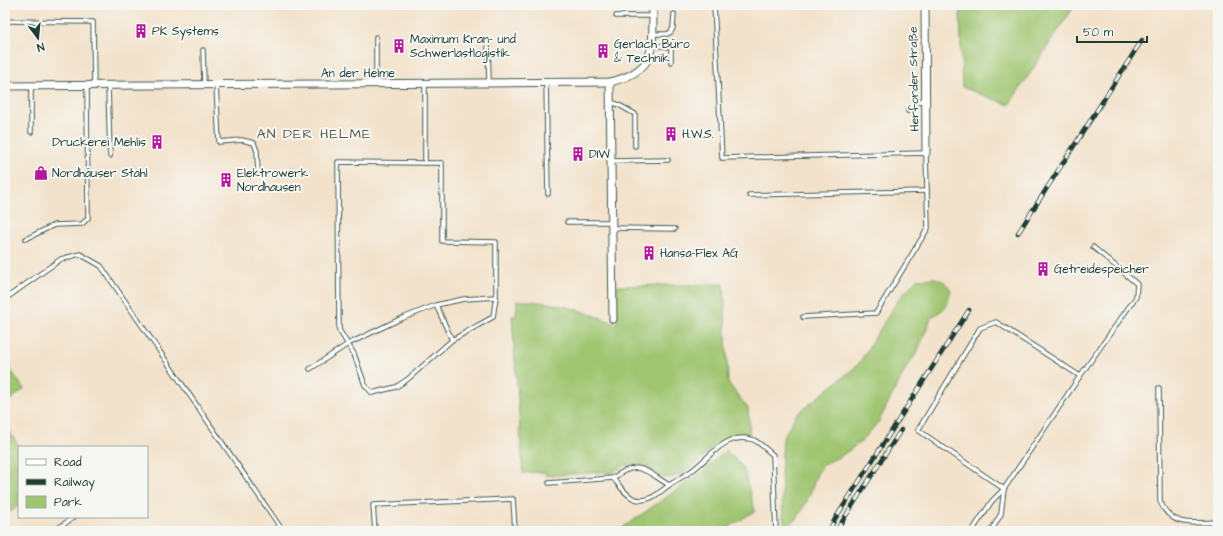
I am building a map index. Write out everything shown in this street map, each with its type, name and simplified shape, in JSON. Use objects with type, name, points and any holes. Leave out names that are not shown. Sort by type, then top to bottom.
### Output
[{"type":"street","name":"An der Helme","points":[[5,86],[610,82],[636,73],[645,64],[652,51],[653,5]]},
{"type":"street","name":"Herforder Straße","points":[[925,5],[926,153]]},
{"type":"street","points":[[610,82],[613,319]]},
{"type":"lane","points":[[714,5],[722,158],[926,153],[928,228],[876,313],[803,317]]},
{"type":"lane","points":[[652,34],[667,34],[671,32],[673,28],[674,14]]},
{"type":"lane","points":[[616,16],[653,16]]},
{"type":"lane","points":[[5,20],[94,22],[88,218],[82,224],[54,225],[26,239]]},
{"type":"lane","points":[[376,37],[376,84]]},
{"type":"lane","points":[[488,44],[489,83]]},
{"type":"lane","points":[[652,45],[672,46],[671,62]]},
{"type":"lane","points":[[203,50],[204,85]]},
{"type":"lane","points":[[546,82],[548,194]]},
{"type":"lane","points":[[425,83],[425,163]]},
{"type":"lane","points":[[216,84],[219,142],[242,140],[254,144],[257,151],[258,173]]},
{"type":"lane","points":[[108,85],[110,156]]},
{"type":"lane","points":[[30,86],[32,132]]},
{"type":"lane","points":[[908,111],[926,98]]},
{"type":"lane","points":[[610,102],[617,104],[634,114],[635,146]]},
{"type":"lane","points":[[611,161],[668,160]]},
{"type":"lane","points":[[338,162],[425,163],[442,163],[442,241],[496,242],[496,297],[493,317],[452,340],[396,387],[372,393],[365,385],[354,354],[339,330],[338,162]]},
{"type":"lane","points":[[750,195],[927,191]]},
{"type":"lane","points":[[567,222],[675,229]]},
{"type":"lane","points":[[972,531],[992,501],[1004,489],[1080,376],[1136,297],[1137,284],[1093,247]]},
{"type":"lane","points":[[5,299],[61,258],[80,254],[101,266],[283,531]]},
{"type":"lane","points":[[310,369],[348,344],[398,320],[436,305],[464,299],[496,297]]},
{"type":"lane","points":[[436,305],[452,340]]},
{"type":"lane","points":[[1004,489],[918,430],[980,328],[996,322],[1080,376]]},
{"type":"lane","points":[[1160,388],[1160,501],[1164,511],[1175,520],[1191,523],[1218,522]]},
{"type":"lane","points":[[613,478],[625,493],[635,498],[645,499],[654,497],[669,485],[694,469],[714,450],[726,443],[738,439],[754,440],[774,455],[776,531]]},
{"type":"lane","points":[[549,482],[613,478],[622,471],[634,467],[645,470],[669,485]]},
{"type":"lane","points":[[990,531],[1001,514],[1004,489]]},
{"type":"lane","points":[[375,531],[373,505],[513,499],[515,531]]},
{"type":"lane","points":[[54,531],[73,518]]},
{"type":"green space","points":[[960,5],[1075,5],[1009,105],[962,87]]},
{"type":"green space","points":[[935,278],[945,282],[951,290],[946,307],[931,318],[917,353],[907,366],[879,421],[862,441],[841,456],[824,464],[817,474],[808,499],[798,517],[785,528],[781,474],[783,438],[796,415],[858,365],[898,300],[917,279]]},
{"type":"green space","points":[[724,284],[728,383],[748,408],[750,435],[726,439],[716,445],[692,467],[683,473],[669,478],[658,475],[646,467],[635,464],[621,467],[611,474],[603,472],[546,476],[545,472],[523,473],[512,316],[516,316],[517,301],[555,304],[617,324],[617,286]]},
{"type":"green space","points":[[5,362],[24,389],[5,404]]},
{"type":"green space","points":[[5,426],[19,446],[18,446],[18,506],[5,516]]},
{"type":"green space","points":[[726,450],[743,467],[755,511],[723,531],[618,531],[702,472]]},
{"type":"railway","points":[[1018,233],[1142,40]]},
{"type":"railway","points":[[829,531],[835,519],[969,310]]},
{"type":"railway","points":[[836,531],[901,430]]},
{"type":"place","name":"PK Systems","points":[[141,31]]},
{"type":"place","name":"Maximum Kran- und Schwerlastlogistik","points":[[399,46]]},
{"type":"place","name":"Gerlach Büro & Technik","points":[[603,51]]},
{"type":"place","name":"H.W.S.","points":[[671,134]]},
{"type":"place","name":"Druckerei Mehlis","points":[[157,142]]},
{"type":"place","name":"DIW","points":[[578,154]]},
{"type":"place","name":"Nordhäuser Stahl","points":[[41,173]]},
{"type":"place","name":"Elektrowerk Nordhausen","points":[[226,180]]},
{"type":"place","name":"Hansa-Flex AG","points":[[649,253]]},
{"type":"place","name":"Getreidespeicher","points":[[1043,269]]},
{"type":"district","name":"AN DER HELME","points":[[314,134]]}]
